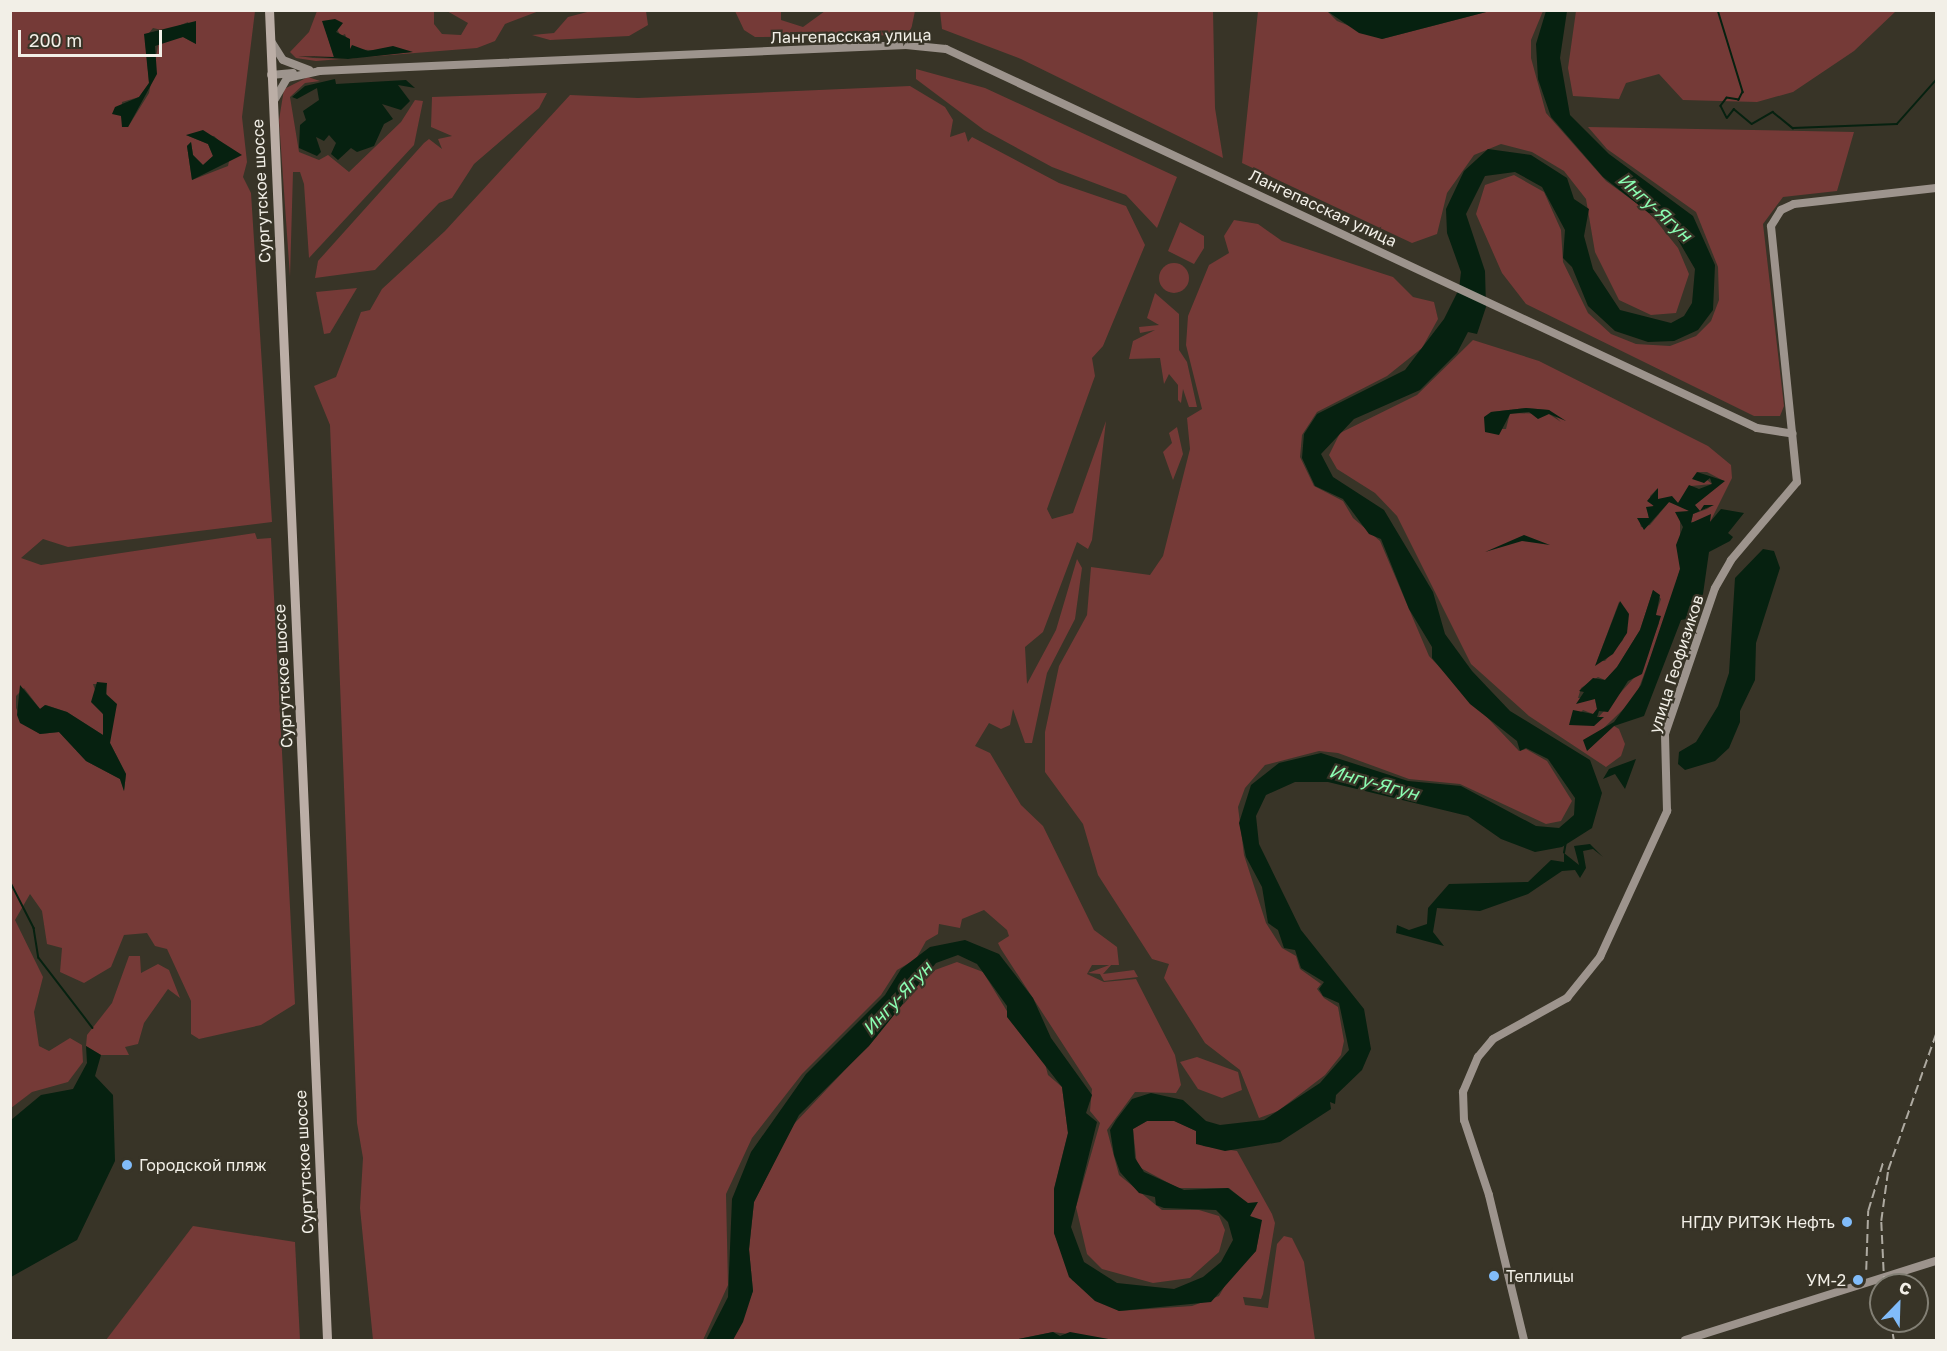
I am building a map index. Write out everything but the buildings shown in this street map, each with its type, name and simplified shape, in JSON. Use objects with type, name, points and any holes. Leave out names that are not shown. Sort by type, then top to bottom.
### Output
[{"type":"main road","name":"Сургутское шоссе","points":[[269,10],[327,1341]]},
{"type":"main road","points":[[270,33],[277,53],[293,66]]},
{"type":"main road","name":"Лангепасская улица","points":[[319,71],[940,48],[978,60],[1757,428],[1793,434]]},
{"type":"main road","points":[[271,70],[293,66],[319,71]]},
{"type":"main road","points":[[271,70],[304,73],[319,71]]},
{"type":"main road","points":[[273,127],[279,86],[304,73]]},
{"type":"main road","name":"улица Геофизиков","points":[[1524,1341],[1489,1195],[1464,1120],[1466,1081],[1493,1039],[1581,985],[1609,941],[1667,811],[1665,734],[1712,598],[1731,560],[1795,489],[1799,468],[1769,251],[1773,220],[1794,204],[1936,188]]},
{"type":"main road","points":[[1685,1341],[1936,1261]]},
{"type":"shaded area","points":[[1576,10],[1896,11],[1854,51],[1793,92],[1757,102],[1683,100],[1659,74],[1626,83],[1619,99],[1573,96],[1568,68]]},
{"type":"shaded area","points":[[11,11],[255,11],[242,117],[247,162],[243,177],[251,193],[272,522],[68,547],[43,539],[21,558],[41,565],[255,533],[257,539],[271,538],[295,1004],[261,1025],[199,1039],[191,1034],[191,1001],[167,949],[155,946],[147,933],[124,935],[111,967],[84,983],[60,972],[62,948],[47,944],[42,911],[30,894],[15,920],[43,977],[34,1012],[39,1046],[49,1051],[70,1038],[82,1045],[83,1062],[68,1082],[32,1092],[11,1108]],"holes":[[[188,22],[196,44],[183,37],[159,41],[149,93],[128,127],[121,116],[122,102],[139,97],[149,83],[145,38],[153,28],[166,31]],[[186,135],[214,136],[231,152],[228,166],[192,180],[187,146],[191,142],[193,155],[203,165],[213,156],[208,144]],[[93,684],[106,684],[110,743],[126,774],[124,791],[120,779],[86,761],[59,732],[40,734],[24,724],[16,708],[16,696],[24,688],[40,709],[46,705],[67,712],[103,735],[105,721]]]},
{"type":"shaded area","points":[[317,11],[434,11],[434,24],[442,34],[461,35],[468,23],[447,11],[539,11],[505,24],[495,41],[477,48],[365,57],[411,52],[350,49],[345,34],[341,36],[332,21],[323,21],[334,58],[298,56],[342,59],[316,61],[296,58],[290,52],[309,32]]},
{"type":"shaded area","points":[[591,11],[646,11],[648,25],[629,36],[550,40],[532,35],[554,33],[568,17]]},
{"type":"shaded area","points":[[735,11],[781,11],[781,20],[803,27],[825,11],[915,11],[910,35],[755,37],[744,30]]},
{"type":"shaded area","points":[[940,11],[1213,11],[1215,108],[1223,158],[1021,59],[942,29]]},
{"type":"shaded area","points":[[1258,11],[1327,11],[1337,21],[1382,39],[1490,11],[1543,11],[1531,40],[1531,58],[1546,113],[1606,181],[1649,212],[1678,248],[1689,274],[1676,313],[1651,315],[1619,300],[1595,252],[1586,199],[1564,171],[1532,152],[1501,144],[1474,155],[1447,193],[1437,234],[1412,243],[1242,163]]},
{"type":"shaded area","points":[[916,69],[985,88],[1177,177],[1157,228],[1126,195],[1052,167],[984,130],[916,79]]},
{"type":"shaded area","points":[[308,77],[320,81],[305,83],[290,97],[299,152],[319,160],[328,155],[349,172],[401,122],[415,100],[423,101],[414,145],[309,258],[304,184],[300,172],[293,172],[290,277],[279,120],[284,89]]},
{"type":"shaded area","points":[[910,86],[945,107],[953,120],[950,137],[965,132],[968,142],[972,137],[1059,183],[1126,206],[1145,245],[1103,346],[1092,358],[1095,376],[1047,509],[1052,519],[1073,513],[1106,421],[1092,540],[1088,549],[1077,542],[1043,632],[1025,647],[1027,684],[1056,630],[1077,559],[1082,568],[1075,619],[1047,673],[1032,743],[1025,743],[1013,709],[1010,725],[1001,729],[989,723],[975,746],[990,753],[1021,805],[1043,826],[1094,930],[1117,947],[1119,965],[1092,965],[1087,974],[1104,982],[1136,979],[1175,1055],[1181,1085],[1176,1093],[1135,1092],[1107,1130],[1119,1175],[1162,1210],[1199,1210],[1219,1216],[1225,1230],[1219,1252],[1190,1278],[1153,1283],[1102,1269],[1087,1254],[1076,1207],[1100,1123],[1090,1111],[1092,1089],[1001,949],[998,943],[1009,936],[1007,930],[984,910],[962,919],[960,928],[939,924],[938,934],[926,941],[916,959],[897,970],[881,995],[802,1074],[752,1138],[726,1194],[728,1285],[703,1340],[373,1340],[360,1208],[363,1158],[357,1123],[330,425],[314,386],[336,377],[361,312],[370,310],[382,289],[445,231],[570,95],[638,98]]},
{"type":"shaded area","points":[[547,93],[539,108],[474,164],[452,198],[439,203],[375,270],[315,278],[318,261],[424,143],[429,139],[442,149],[438,139],[452,136],[431,127],[432,97]]},
{"type":"shaded area","points":[[1588,127],[1854,132],[1837,191],[1783,197],[1763,224],[1784,406],[1780,416],[1754,416],[1526,304],[1502,273],[1476,214],[1485,185],[1514,175],[1544,192],[1561,230],[1563,262],[1588,313],[1611,334],[1636,344],[1670,346],[1696,336],[1711,321],[1719,300],[1718,267],[1696,212],[1607,149]]},
{"type":"shaded area","points":[[1234,220],[1258,224],[1282,241],[1393,277],[1413,297],[1434,302],[1438,319],[1422,348],[1387,376],[1317,412],[1302,435],[1300,457],[1314,486],[1343,501],[1353,518],[1380,541],[1429,656],[1519,751],[1526,749],[1547,761],[1572,801],[1561,821],[1546,824],[1460,784],[1409,779],[1338,753],[1319,751],[1265,765],[1245,788],[1238,807],[1244,855],[1266,923],[1282,948],[1296,956],[1300,969],[1321,984],[1317,989],[1324,998],[1338,1007],[1344,1041],[1341,1055],[1325,1075],[1278,1111],[1259,1118],[1240,1070],[1205,1043],[1164,978],[1169,964],[1152,959],[1098,875],[1083,824],[1045,772],[1045,732],[1059,666],[1087,615],[1091,567],[1150,575],[1163,556],[1190,449],[1187,418],[1202,409],[1186,345],[1188,316],[1209,265],[1229,253],[1224,236]]},
{"type":"shaded area","points":[[1180,222],[1204,236],[1204,248],[1194,264],[1168,251]]},
{"type":"shaded area","points":[[1174,263],[1184,268],[1189,278],[1184,288],[1174,293],[1164,288],[1159,278],[1164,268]]},
{"type":"shaded area","points":[[357,288],[330,333],[324,334],[316,292]]},
{"type":"shaded area","points":[[1155,293],[1179,314],[1179,350],[1187,362],[1197,407],[1189,407],[1183,389],[1181,403],[1178,400],[1178,385],[1169,374],[1164,384],[1160,358],[1129,359],[1133,341],[1155,330],[1140,333],[1139,327],[1159,325],[1147,318]]},
{"type":"shaded area","points":[[1473,340],[1539,361],[1708,446],[1731,465],[1732,478],[1710,522],[1691,522],[1693,514],[1707,509],[1713,505],[1700,511],[1694,505],[1724,481],[1707,472],[1697,472],[1712,484],[1691,486],[1680,503],[1658,499],[1657,489],[1650,496],[1654,509],[1647,507],[1649,519],[1639,519],[1641,527],[1650,525],[1669,502],[1687,506],[1689,512],[1680,521],[1680,569],[1669,609],[1635,698],[1588,743],[1588,750],[1614,726],[1619,729],[1625,744],[1621,756],[1606,767],[1529,716],[1471,664],[1397,516],[1375,493],[1337,469],[1329,455],[1340,433],[1417,395]],"holes":[[[1526,408],[1549,410],[1561,422],[1549,414],[1510,413],[1506,429],[1500,429],[1491,412]],[[1653,590],[1661,599],[1655,616],[1659,623],[1641,670],[1595,721],[1570,724],[1583,710],[1593,714],[1597,709],[1595,699],[1578,698],[1581,688],[1598,677],[1605,680],[1617,667],[1640,630]],[[1619,602],[1626,620],[1623,640],[1605,661],[1597,661]]]},
{"type":"shaded area","points":[[1177,427],[1183,454],[1173,480],[1163,452],[1172,443],[1169,433]]},
{"type":"shaded area","points":[[129,956],[140,956],[141,973],[158,964],[169,970],[180,998],[168,989],[144,1023],[138,1044],[125,1047],[129,1055],[101,1055],[86,1046],[87,1035],[112,1003]]},
{"type":"shaded area","points":[[957,962],[983,972],[1021,1034],[1044,1060],[1048,1075],[1062,1087],[1068,1133],[1054,1189],[1054,1233],[1072,1280],[1119,1311],[1192,1306],[1219,1296],[1232,1273],[1256,1251],[1260,1229],[1250,1216],[1257,1203],[1247,1203],[1229,1188],[1178,1188],[1137,1166],[1133,1129],[1147,1121],[1175,1121],[1196,1131],[1203,1146],[1237,1151],[1272,1214],[1275,1223],[1263,1294],[1261,1299],[1243,1297],[1245,1305],[1268,1308],[1277,1244],[1284,1236],[1292,1238],[1304,1262],[1315,1340],[1114,1340],[1053,1332],[1014,1340],[733,1340],[753,1291],[749,1250],[754,1202],[793,1125],[876,1037],[904,998],[935,970]]},
{"type":"shaded area","points":[[1112,964],[1103,974],[1134,970],[1138,977],[1104,981],[1100,974],[1088,973]]},
{"type":"shaded area","points":[[1197,1057],[1238,1072],[1242,1090],[1222,1098],[1198,1089],[1180,1062]]},
{"type":"shaded area","points":[[193,1226],[295,1242],[300,1340],[106,1340]]},
{"type":"water","points":[[1327,11],[1490,11],[1382,39],[1359,33]]},
{"type":"water","name":"Ингу-Ягун","points":[[1546,11],[1567,11],[1560,58],[1570,115],[1609,154],[1693,216],[1715,265],[1713,310],[1698,330],[1674,341],[1648,342],[1615,331],[1588,306],[1572,267],[1563,258],[1565,230],[1542,187],[1515,172],[1485,176],[1466,214],[1485,271],[1486,307],[1477,334],[1468,332],[1457,353],[1420,390],[1354,419],[1321,454],[1333,477],[1384,510],[1433,592],[1445,634],[1472,671],[1510,711],[1590,760],[1602,793],[1592,828],[1562,847],[1535,852],[1501,839],[1468,816],[1328,782],[1295,782],[1266,795],[1256,816],[1259,844],[1301,930],[1364,1009],[1371,1049],[1362,1070],[1336,1095],[1335,1104],[1330,1102],[1331,1109],[1280,1142],[1225,1151],[1196,1144],[1196,1131],[1174,1121],[1147,1121],[1133,1129],[1135,1158],[1144,1172],[1184,1190],[1228,1188],[1248,1203],[1258,1202],[1250,1216],[1262,1220],[1256,1251],[1211,1302],[1119,1311],[1095,1301],[1069,1277],[1054,1233],[1054,1189],[1068,1133],[1062,1087],[1007,1017],[1007,1006],[977,964],[958,955],[936,963],[869,1046],[799,1115],[754,1202],[749,1249],[753,1291],[743,1322],[733,1340],[706,1340],[728,1297],[732,1199],[751,1152],[806,1074],[885,995],[901,969],[930,947],[965,940],[999,954],[1033,998],[1051,1038],[1092,1095],[1086,1113],[1097,1122],[1071,1227],[1084,1262],[1117,1283],[1174,1289],[1203,1277],[1221,1262],[1233,1240],[1228,1222],[1216,1210],[1164,1208],[1156,1205],[1155,1197],[1139,1193],[1120,1172],[1114,1155],[1110,1130],[1116,1120],[1132,1099],[1151,1093],[1183,1100],[1206,1121],[1220,1125],[1264,1120],[1320,1083],[1349,1050],[1339,1003],[1323,996],[1319,989],[1324,982],[1301,968],[1295,950],[1284,948],[1278,930],[1268,923],[1262,887],[1246,857],[1239,823],[1251,785],[1279,763],[1321,753],[1408,781],[1461,786],[1536,826],[1559,828],[1574,815],[1575,798],[1548,759],[1526,748],[1520,751],[1517,741],[1470,704],[1432,658],[1432,647],[1409,609],[1381,539],[1369,534],[1343,499],[1315,486],[1302,458],[1304,434],[1317,414],[1405,370],[1444,319],[1459,289],[1461,272],[1447,233],[1446,209],[1464,171],[1488,149],[1531,155],[1567,178],[1574,199],[1589,209],[1584,236],[1593,269],[1620,310],[1671,323],[1684,316],[1692,303],[1695,269],[1674,233],[1603,177],[1551,117],[1538,79],[1536,44]]},
{"type":"water","points":[[335,19],[343,23],[336,32],[350,39],[350,49],[352,45],[368,51],[393,46],[413,52],[348,59],[298,56],[334,57],[322,21]]},
{"type":"water","points":[[196,21],[196,44],[183,37],[155,46],[157,74],[128,127],[122,127],[121,116],[112,114],[115,107],[139,97],[149,83],[144,34]]},
{"type":"water","points":[[335,79],[336,84],[406,80],[415,88],[398,85],[410,101],[401,110],[382,104],[393,119],[384,124],[374,146],[357,152],[351,148],[338,160],[331,154],[336,143],[329,135],[324,141],[316,137],[321,152],[317,156],[299,148],[300,125],[306,120],[303,111],[319,100],[317,88],[297,99],[292,97],[305,86]]},
{"type":"water","points":[[203,130],[242,155],[192,180],[187,146],[191,142],[193,155],[203,165],[213,156],[208,144],[186,135]]},
{"type":"water","points":[[1526,408],[1549,410],[1566,421],[1549,414],[1538,419],[1529,412],[1510,414],[1499,435],[1485,432],[1484,417],[1491,412]]},
{"type":"water","points":[[1697,472],[1725,481],[1695,505],[1700,511],[1693,514],[1691,523],[1711,514],[1710,522],[1721,509],[1744,513],[1728,533],[1733,537],[1730,541],[1709,552],[1703,594],[1692,618],[1681,620],[1644,716],[1614,726],[1587,751],[1583,740],[1614,722],[1641,685],[1680,569],[1676,545],[1683,527],[1675,512],[1689,511],[1669,502],[1644,530],[1637,518],[1649,518],[1646,507],[1654,506],[1647,501],[1658,488],[1658,499],[1672,496],[1678,503],[1689,485],[1699,489],[1712,484],[1710,478],[1704,483],[1692,479]]},
{"type":"water","points":[[1704,505],[1714,505],[1700,511]]},
{"type":"water","points":[[1524,535],[1550,545],[1522,541],[1485,552]]},
{"type":"water","points":[[1763,549],[1774,551],[1780,568],[1756,643],[1755,680],[1740,711],[1740,722],[1729,748],[1715,761],[1685,770],[1678,764],[1679,752],[1696,742],[1718,706],[1729,673],[1735,578]]},
{"type":"water","points":[[1653,590],[1660,595],[1656,615],[1661,616],[1642,674],[1628,681],[1608,712],[1599,711],[1597,717],[1604,717],[1594,726],[1569,725],[1573,710],[1593,714],[1597,709],[1595,699],[1576,704],[1584,692],[1579,691],[1593,678],[1605,680],[1617,667],[1640,630]]},
{"type":"water","points":[[1620,601],[1629,614],[1627,633],[1613,654],[1595,666]]},
{"type":"water","points":[[97,682],[107,683],[106,694],[117,704],[110,743],[126,774],[124,791],[120,779],[86,761],[59,732],[40,734],[20,723],[17,715],[20,685],[40,709],[45,705],[67,712],[103,735],[103,714],[91,702]]},
{"type":"water","points":[[1636,759],[1625,789],[1615,774],[1603,779],[1609,769]]},
{"type":"water","points":[[1590,844],[1603,857],[1593,849],[1583,851],[1586,868],[1580,878],[1575,870],[1562,871],[1528,894],[1480,911],[1437,908],[1433,932],[1444,946],[1396,933],[1397,925],[1409,930],[1427,924],[1428,908],[1449,884],[1528,882],[1551,860],[1564,862],[1564,853],[1579,865],[1574,846]]},
{"type":"water","points":[[86,1046],[101,1055],[95,1076],[113,1095],[115,1161],[77,1240],[11,1277],[11,1120],[41,1095],[73,1089],[87,1063]]},
{"type":"water","points":[[1053,1332],[1060,1336],[1070,1332],[1114,1340],[1014,1340]]},
{"type":"waterway","points":[[1718,10],[1743,92],[1739,100],[1727,98],[1721,106],[1727,118],[1734,109],[1752,124],[1773,112],[1793,128],[1897,124],[1936,80]]},
{"type":"waterway","points":[[1564,853],[1566,842]]},
{"type":"waterway","points":[[10,881],[34,928],[39,958],[93,1028]]},
{"type":"railway","points":[[1883,1273],[1881,1221],[1888,1170],[1936,1034]]},
{"type":"railway","points":[[1866,1270],[1868,1211],[1884,1159]]},
{"type":"railway","points":[[1893,1333],[1894,1340]]},
{"type":"place","name":"Городской пляж","points":[[127,1165]]},
{"type":"place","name":"НГДУ РИТЭК Нефть","points":[[1847,1222]]},
{"type":"place","name":"Теплицы","points":[[1494,1276]]},
{"type":"place","name":"УМ-2","points":[[1858,1280]]}]
